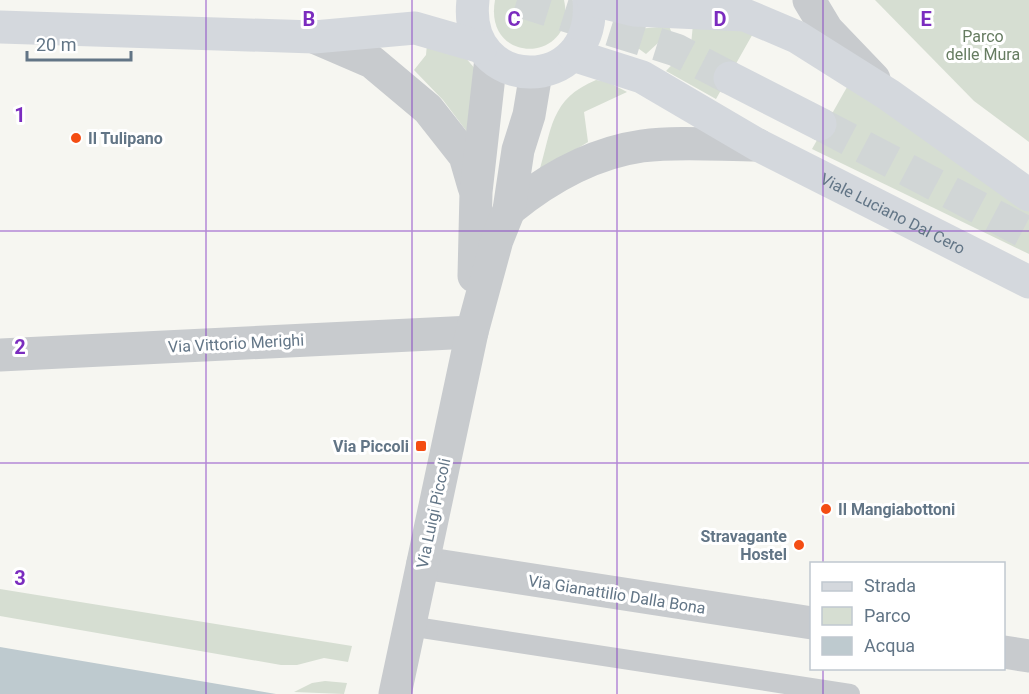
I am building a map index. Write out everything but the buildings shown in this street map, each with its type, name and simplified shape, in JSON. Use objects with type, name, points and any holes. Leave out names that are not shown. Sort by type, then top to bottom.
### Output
[{"type":"main road","points":[[472,0],[471,16],[474,32],[486,52]]},
{"type":"main road","points":[[0,27],[314,37],[415,28],[486,52],[512,69],[536,73],[549,70],[573,55],[585,39],[590,19],[591,0],[634,10],[745,15],[797,37],[890,95],[1029,195]]},
{"type":"main road","name":"Viale Luciano Dal Cero","points":[[573,55],[642,77],[758,145],[1029,282]]},
{"type":"main road","points":[[730,78],[820,124]]},
{"type":"street","points":[[809,0],[827,30],[890,95]]},
{"type":"street","points":[[314,37],[372,62],[428,109],[465,156],[476,192]]},
{"type":"street","name":"Via Luigi Piccoli","points":[[472,332],[476,192],[486,52]]},
{"type":"street","name":"Via Luigi Piccoli","points":[[398,682],[472,332],[497,240],[509,210],[518,150],[529,115],[536,73]]},
{"type":"street","name":"Viale Luciano Dal Cero","points":[[509,210],[556,176],[593,160],[641,146],[758,145]]},
{"type":"street","name":"Via Vittorio Merighi","points":[[0,355],[472,332]]},
{"type":"street","name":"Via Gianattilio Dalla Bona","points":[[423,563],[810,623]]},
{"type":"street","points":[[1005,652],[1029,656]]},
{"type":"lane","points":[[409,626],[850,694]]},
{"type":"green space","points":[[495,0],[564,0],[565,21],[557,36],[545,45],[530,49],[515,46],[503,37],[495,22]]},
{"type":"green space","name":"Parco delle Mura","points":[[875,0],[1029,0],[1029,142],[974,101]]},
{"type":"green space","points":[[693,24],[755,30],[716,99],[666,71],[691,45]]},
{"type":"green space","points":[[669,26],[671,31],[646,54],[624,38],[627,30]]},
{"type":"green space","points":[[427,44],[464,56],[477,71],[474,141],[443,100],[414,70],[426,55]]},
{"type":"green space","points":[[596,80],[608,82],[627,92],[584,112],[588,142],[539,172],[555,117],[561,106],[570,96]]},
{"type":"green space","points":[[851,80],[1029,206],[1029,254],[812,149]]},
{"type":"green space","points":[[0,589],[352,646],[348,662],[324,658],[297,665],[281,665],[0,616]]},
{"type":"green space","points":[[325,681],[347,683],[344,694],[294,692],[312,683]]},
{"type":"water","points":[[0,647],[276,694],[0,694]]},
{"type":"tunnel","points":[[517,0],[676,50],[730,78]]},
{"type":"tunnel","points":[[820,124],[1029,234]]},
{"type":"place","name":"Il Tulipano","points":[[76,138]]},
{"type":"place","name":"Via Piccoli","points":[[421,446]]},
{"type":"place","name":"Il Mangiabottoni","points":[[826,509]]},
{"type":"place","name":"Stravagante Hostel","points":[[799,545]]}]
